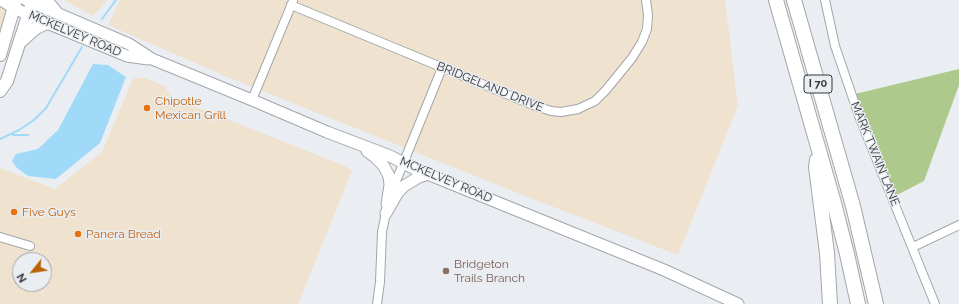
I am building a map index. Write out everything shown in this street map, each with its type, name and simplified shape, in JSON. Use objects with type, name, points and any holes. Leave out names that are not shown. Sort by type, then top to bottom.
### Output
[{"type":"highway","name":"I 70","points":[[776,0],[820,150],[847,254],[858,304]]},
{"type":"highway","name":"I 70","points":[[794,0],[853,206],[876,304]]},
{"type":"highway","points":[[820,150],[816,167],[827,253],[830,304]]},
{"type":"main road","points":[[46,0],[56,12]]},
{"type":"main road","points":[[0,91],[7,81],[28,15],[30,1]]},
{"type":"main road","points":[[0,55],[15,4]]},
{"type":"main road","points":[[18,44],[32,31],[47,23]]},
{"type":"street","name":"MCKELVEY ROAD","points":[[1,0],[15,4],[28,15],[126,56],[152,59]]},
{"type":"street","name":"BRIDGELAND DRIVE","points":[[292,3],[539,108],[561,112],[578,109],[590,104],[600,97],[632,58],[647,30],[648,15],[646,0]]},
{"type":"street","name":"MARK TWAIN LANE","points":[[825,0],[835,46],[859,116],[935,304]]},
{"type":"street","name":"MCKELVEY ROAD","points":[[30,1],[129,44],[152,59],[664,270],[738,304]]},
{"type":"street","points":[[252,100],[292,3]]},
{"type":"street","points":[[386,208],[402,163],[442,68]]},
{"type":"street","points":[[351,141],[375,157],[383,165],[389,176],[390,186],[382,232],[380,282],[377,304]]},
{"type":"street","points":[[386,208],[404,186],[419,177],[428,174]]},
{"type":"street","points":[[913,247],[959,225]]},
{"type":"street","points":[[0,237],[30,246]]},
{"type":"shaded area","points":[[64,0],[107,0],[93,16]]},
{"type":"shaded area","points":[[120,0],[725,0],[738,106],[678,255],[533,199],[225,76],[108,25]]},
{"type":"shaded area","points":[[0,5],[9,13],[0,44]]},
{"type":"shaded area","points":[[135,78],[146,78],[164,86],[173,98],[345,166],[352,171],[298,304],[0,304],[0,168],[55,189],[102,152],[132,81]]},
{"type":"green space","points":[[959,69],[959,85],[924,181],[895,196],[855,94]]},
{"type":"water","points":[[93,64],[108,65],[126,77],[100,143],[56,179],[28,176],[17,168],[12,161],[16,154],[38,149],[58,130]]},
{"type":"waterway","points":[[102,19],[116,0]]},
{"type":"waterway","points":[[0,139],[19,130],[34,120],[46,108],[82,47]]},
{"type":"waterway","points":[[13,135],[28,135]]},
{"type":"place","name":"Chipotle Mexican Grill","points":[[147,108]]},
{"type":"place","name":"Five Guys","points":[[14,212]]},
{"type":"place","name":"Panera Bread","points":[[78,234]]},
{"type":"place","name":"Bridgeton Trails Branch","points":[[446,271]]}]
